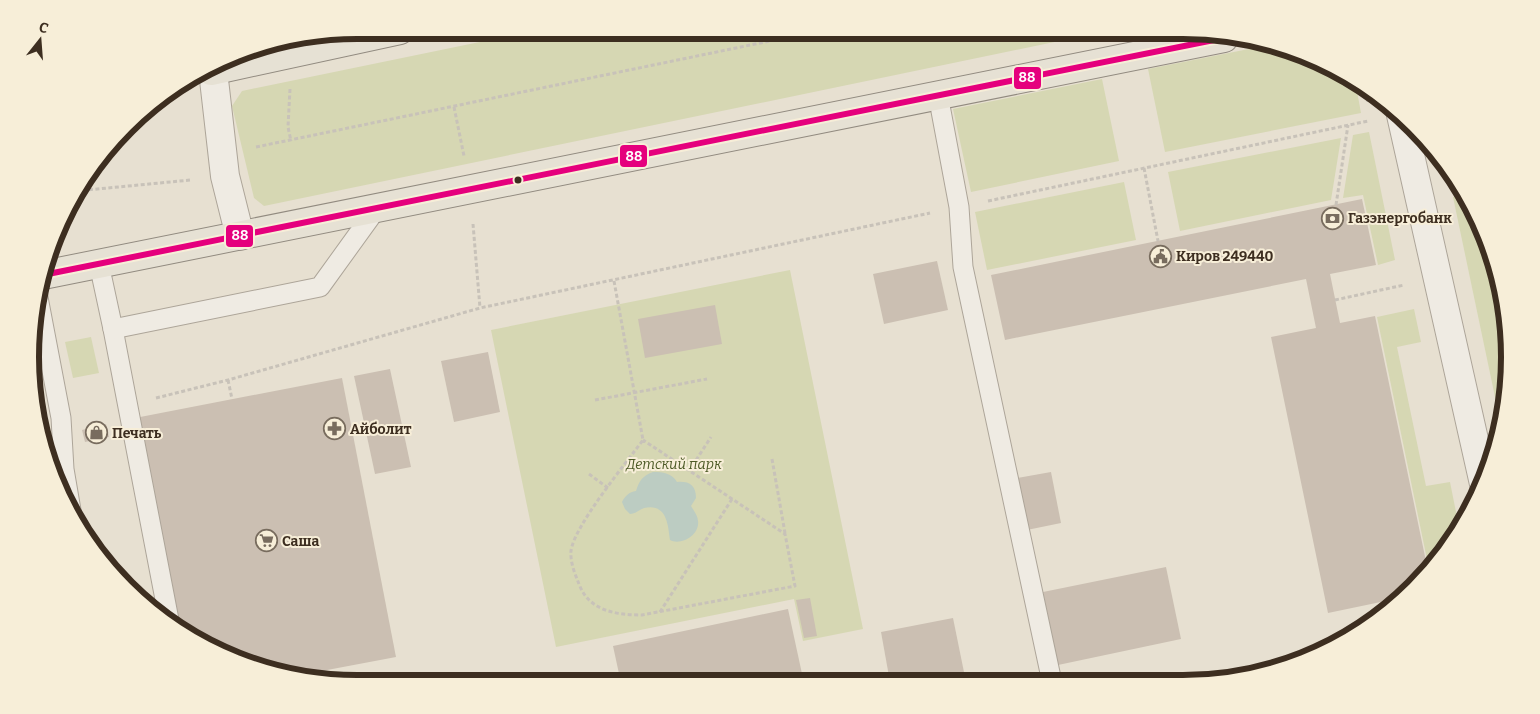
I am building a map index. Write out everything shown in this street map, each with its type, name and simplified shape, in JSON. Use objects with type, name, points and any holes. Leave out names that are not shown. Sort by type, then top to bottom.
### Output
[{"type":"main road","points":[[223,69],[359,39]]},
{"type":"main road","points":[[50,274],[1214,40]]},
{"type":"street","points":[[212,74],[225,176],[240,236]]},
{"type":"street","points":[[1404,128],[1481,469]]},
{"type":"lane","points":[[938,95],[960,207],[963,267],[1050,675]]},
{"type":"lane","points":[[113,329],[320,287],[377,208]]},
{"type":"lane","points":[[99,264],[168,612]]},
{"type":"lane","points":[[41,314],[61,418],[64,469],[67,488]]},
{"type":"path","points":[[86,190],[225,176],[246,149],[779,39]]},
{"type":"path","points":[[127,406],[228,380],[480,308],[1372,120]]},
{"type":"path","points":[[1336,205],[1348,125]]},
{"type":"path","points":[[1144,168],[1158,241]]},
{"type":"path","points":[[614,281],[643,440],[785,534]]},
{"type":"path","points":[[1335,300],[1407,284]]},
{"type":"path","points":[[595,400],[707,379]]},
{"type":"path","points":[[228,380],[232,399]]},
{"type":"path","points":[[689,471],[711,437]]},
{"type":"path","points":[[643,440],[578,531],[571,552],[573,570],[581,590],[594,605],[610,612],[628,615],[659,613],[795,586],[772,459]]},
{"type":"path","points":[[589,474],[608,488]]},
{"type":"path","points":[[659,613],[732,499]]},
{"type":"green space","points":[[494,39],[1069,39],[264,206],[254,198],[232,106],[242,91]]},
{"type":"green space","points":[[1256,48],[1305,63],[1357,90],[1361,113],[1165,152],[1148,69]]},
{"type":"green space","points":[[1102,79],[1119,161],[971,192],[953,109]]},
{"type":"green space","points":[[1369,132],[1395,260],[1378,265],[1363,195],[1343,198],[1353,135]]},
{"type":"green space","points":[[1341,138],[1331,200],[1180,231],[1168,172]]},
{"type":"green space","points":[[1124,182],[1136,240],[987,270],[975,212]]},
{"type":"green space","points":[[1458,196],[1477,235],[1495,295],[1501,336],[1501,378],[1497,408],[1453,197]]},
{"type":"green space","name":"Детский парк","points":[[790,270],[863,629],[803,641],[794,599],[556,647],[491,330]]},
{"type":"green space","points":[[1414,309],[1421,342],[1397,347],[1426,486],[1450,482],[1457,519],[1427,561],[1377,317]]},
{"type":"green space","points":[[91,337],[99,373],[73,378],[65,342]]},
{"type":"green space","points":[[39,360],[42,375],[39,376]]},
{"type":"shaded area","points":[[653,472],[667,474],[677,482],[688,483],[695,490],[696,498],[691,506],[697,517],[698,526],[689,538],[679,542],[670,540],[665,516],[657,509],[652,507],[644,508],[630,514],[625,509],[622,502],[624,498],[629,493],[636,491],[641,479]]},
{"type":"building","points":[[1362,199],[1376,265],[1330,274],[1340,323],[1375,316],[1426,562],[1387,601],[1328,613],[1271,337],[1316,328],[1306,279],[1005,340],[991,275]]},
{"type":"building","points":[[937,261],[948,310],[884,324],[873,274]]},
{"type":"building","points":[[715,305],[722,344],[645,358],[638,319]]},
{"type":"building","points":[[488,352],[500,412],[454,422],[441,361]]},
{"type":"building","points":[[390,369],[411,467],[375,474],[354,376]]},
{"type":"building","name":"Саша","points":[[342,378],[396,657],[313,673],[275,664],[235,651],[198,633],[173,616],[135,418]]},
{"type":"building","name":"Печать","points":[[106,424],[109,437],[85,442],[82,430]]},
{"type":"building","points":[[1051,472],[1061,523],[1022,531],[1012,479]]},
{"type":"building","points":[[1166,567],[1181,639],[1058,665],[1043,592]]},
{"type":"building","points":[[810,598],[817,636],[804,638],[796,600]]},
{"type":"building","points":[[788,609],[802,675],[619,675],[613,646]]},
{"type":"building","points":[[953,618],[965,675],[889,675],[881,632]]},
{"type":"transit line","name":"88","points":[[50,274],[1214,40]]},
{"type":"place","name":"Газэнергобанк","points":[[1332,218]]},
{"type":"place","name":"Киров 249440","points":[[1160,256]]},
{"type":"place","name":"Айболит","points":[[334,429]]},
{"type":"place","name":"Печать","points":[[96,433]]},
{"type":"place","name":"Саша","points":[[266,541]]}]
